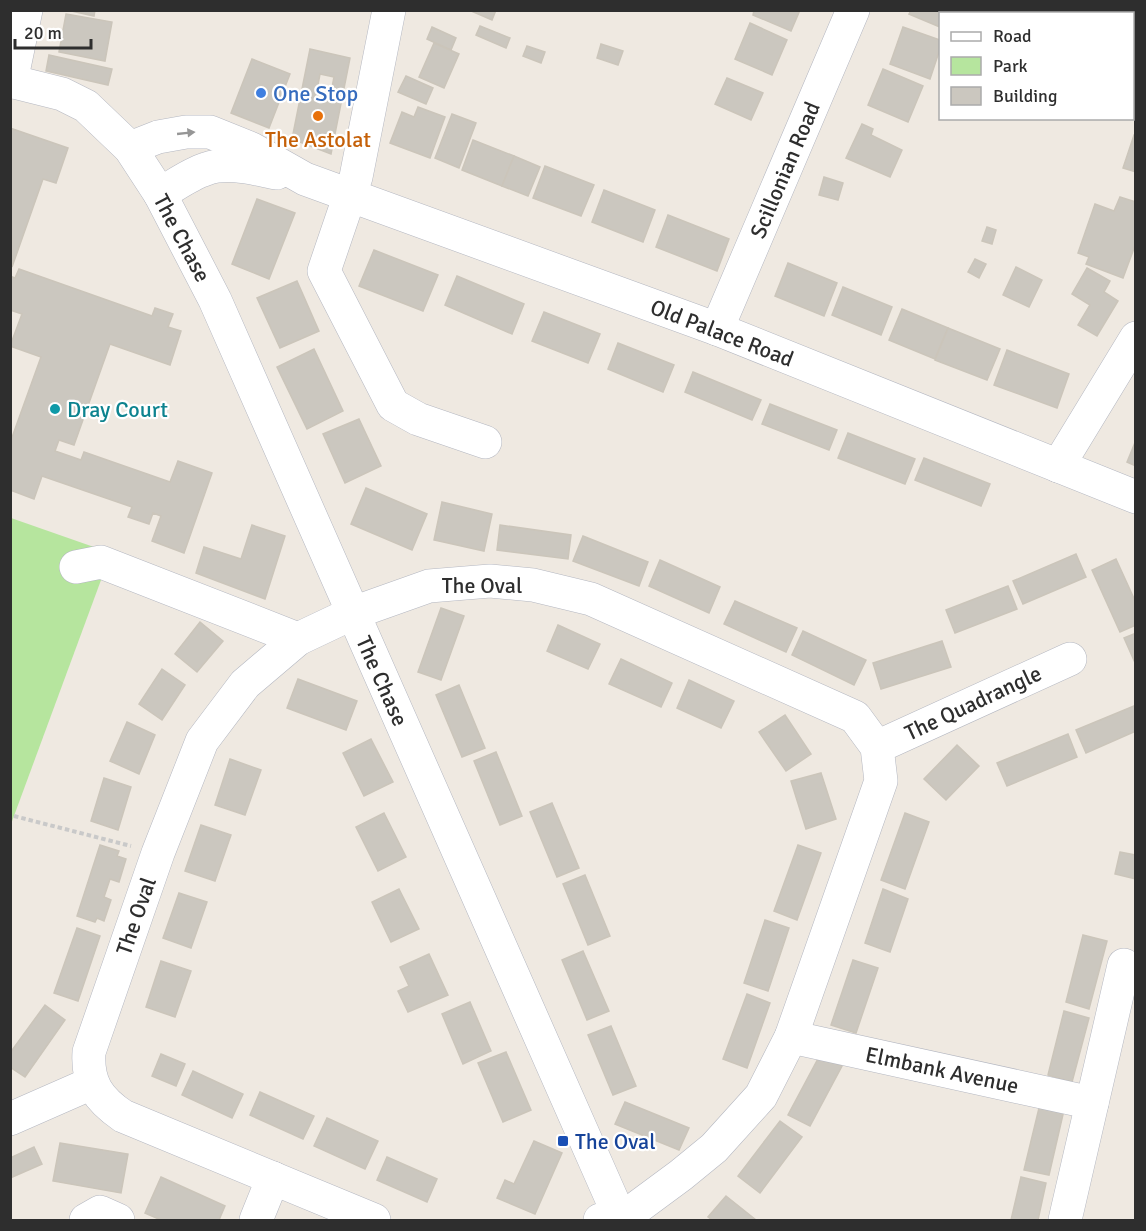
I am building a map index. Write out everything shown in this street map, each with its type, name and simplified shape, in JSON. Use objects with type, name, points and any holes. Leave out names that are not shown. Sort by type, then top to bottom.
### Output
[{"type":"street","points":[[11,82],[26,10]]},
{"type":"street","points":[[389,10],[356,177],[324,271],[393,405],[418,419],[485,442]]},
{"type":"street","name":"Scillonian Road","points":[[717,330],[853,10]]},
{"type":"street","name":"The Chase","points":[[11,82],[62,94],[86,106],[130,148],[160,194],[215,300],[353,613],[613,1218]]},
{"type":"street","name":"Old Palace Road","points":[[130,148],[167,135],[210,132],[252,149],[305,179]]},
{"type":"street","name":"Old Palace Road","points":[[160,194],[205,169],[220,166],[245,167],[305,179],[717,330],[1136,497]]},
{"type":"street","points":[[1058,466],[1136,338]]},
{"type":"street","points":[[76,567],[102,562],[298,639]]},
{"type":"street","name":"The Oval","points":[[92,1083],[88,1067],[89,1052],[158,853],[202,741],[245,684],[298,639],[353,613],[429,586],[490,581],[533,585],[591,598],[855,717],[877,747],[881,781],[791,1037],[761,1096],[714,1148],[635,1209],[613,1218]]},
{"type":"street","name":"The Quadrangle","points":[[877,747],[1070,659]]},
{"type":"street","points":[[1065,1221],[1124,964]]},
{"type":"street","name":"Elmbank Avenue","points":[[791,1037],[1092,1102]]},
{"type":"street","points":[[10,1119],[92,1083],[106,1104],[123,1116],[374,1221]]},
{"type":"street","points":[[256,1221],[273,1178]]},
{"type":"street","points":[[86,1221],[100,1212],[118,1221]]},
{"type":"path","points":[[14,816],[158,853]]},
{"type":"green space","points":[[11,518],[111,553],[11,824]]},
{"type":"building","points":[[67,10],[95,10],[94,16]]},
{"type":"building","points":[[469,10],[496,10],[492,20]]},
{"type":"building","points":[[754,10],[800,10],[791,31],[753,15]]},
{"type":"building","points":[[911,10],[953,10],[952,12],[939,12],[939,27],[909,14]]},
{"type":"building","points":[[66,14],[112,22],[105,61],[59,52]]},
{"type":"building","points":[[750,23],[787,40],[772,75],[735,59]]},
{"type":"building","points":[[480,26],[510,38],[506,48],[476,35]]},
{"type":"building","points":[[432,27],[456,38],[451,50],[427,39]]},
{"type":"building","points":[[903,27],[939,40],[939,52],[930,79],[890,64]]},
{"type":"building","points":[[434,43],[459,54],[444,88],[419,77]]},
{"type":"building","points":[[601,44],[623,51],[618,65],[597,58]]},
{"type":"building","points":[[527,46],[545,52],[541,63],[523,56]]},
{"type":"building","name":"The Astolat","points":[[310,49],[350,58],[331,154],[292,139]],"holes":[[[320,74],[334,77],[331,93],[317,90]]]},
{"type":"building","points":[[49,55],[112,69],[108,85],[46,71]]},
{"type":"building","name":"One Stop","points":[[252,59],[290,74],[269,128],[231,113]]},
{"type":"building","points":[[883,69],[923,86],[908,122],[868,105]]},
{"type":"building","points":[[406,76],[433,88],[426,104],[398,92]]},
{"type":"building","points":[[727,78],[763,93],[751,120],[715,104]]},
{"type":"building","points":[[418,107],[445,117],[430,158],[390,143],[402,112],[414,117]]},
{"type":"building","points":[[452,114],[476,123],[459,168],[435,158]]},
{"type":"building","points":[[862,124],[873,129],[871,135],[902,150],[890,177],[846,158]]},
{"type":"building","points":[[10,128],[68,148],[56,183],[43,179],[12,267]]},
{"type":"building","points":[[1134,135],[1136,136],[1136,172],[1123,168]]},
{"type":"building","points":[[473,140],[514,156],[502,186],[462,170]]},
{"type":"building","points":[[514,156],[540,167],[528,196],[502,186]]},
{"type":"building","points":[[545,166],[594,185],[581,216],[533,198]]},
{"type":"building","points":[[824,177],[843,183],[838,200],[819,195]]},
{"type":"building","points":[[604,190],[655,210],[643,242],[592,222]]},
{"type":"building","points":[[1120,197],[1136,202],[1136,243],[1123,278],[1086,264],[1089,257],[1078,253],[1095,204],[1114,211]]},
{"type":"building","points":[[257,199],[295,213],[269,279],[232,264]]},
{"type":"building","points":[[668,215],[729,239],[717,271],[656,247]]},
{"type":"building","points":[[987,227],[996,230],[992,244],[982,241]]},
{"type":"building","points":[[374,250],[438,275],[423,311],[359,286]]},
{"type":"building","points":[[975,259],[986,264],[979,278],[968,272]]},
{"type":"building","points":[[788,263],[837,283],[824,316],[775,296]]},
{"type":"building","points":[[1016,267],[1042,280],[1029,307],[1003,295]]},
{"type":"building","points":[[1087,268],[1110,281],[1104,292],[1118,301],[1097,336],[1078,325],[1090,305],[1072,294]]},
{"type":"building","name":"Dray Court","points":[[19,269],[152,316],[155,308],[173,314],[168,327],[181,331],[170,365],[110,344],[74,445],[59,440],[55,451],[81,460],[84,452],[170,482],[178,461],[212,473],[184,553],[152,541],[161,516],[153,513],[149,524],[128,517],[132,507],[42,476],[34,499],[10,490],[10,443],[41,357],[10,346],[22,314],[10,310],[10,276],[15,278]]},
{"type":"building","points":[[457,276],[524,304],[512,334],[445,305]]},
{"type":"building","points":[[297,281],[319,331],[280,348],[257,298]]},
{"type":"building","points":[[843,287],[892,307],[881,335],[832,315]]},
{"type":"building","points":[[902,309],[948,328],[935,359],[889,340]]},
{"type":"building","points":[[544,312],[600,334],[588,363],[532,341]]},
{"type":"building","points":[[948,328],[1000,349],[987,380],[935,360]]},
{"type":"building","points":[[618,343],[674,365],[663,392],[608,369]]},
{"type":"building","points":[[314,349],[343,411],[307,429],[277,367]]},
{"type":"building","points":[[1007,350],[1069,374],[1057,408],[994,385]]},
{"type":"building","points":[[693,372],[761,400],[752,420],[685,392]]},
{"type":"building","points":[[770,404],[837,430],[829,450],[762,424]]},
{"type":"building","points":[[359,419],[381,466],[345,483],[323,434]]},
{"type":"building","points":[[848,433],[915,459],[905,484],[838,458]]},
{"type":"building","points":[[1136,440],[1136,466],[1127,462]]},
{"type":"building","points":[[924,458],[990,484],[981,506],[915,480]]},
{"type":"building","points":[[366,488],[427,514],[412,550],[351,524]]},
{"type":"building","points":[[442,502],[492,514],[484,551],[434,540]]},
{"type":"building","points":[[252,525],[285,536],[265,599],[196,573],[204,547],[241,559]]},
{"type":"building","points":[[500,525],[571,535],[568,559],[497,550]]},
{"type":"building","points":[[583,536],[648,562],[639,586],[573,561]]},
{"type":"building","points":[[1076,554],[1086,577],[1023,604],[1013,581]]},
{"type":"building","points":[[1116,559],[1136,603],[1136,625],[1120,632],[1092,570]]},
{"type":"building","points":[[660,560],[720,587],[709,613],[649,586]]},
{"type":"building","points":[[1008,586],[1017,609],[955,633],[946,610]]},
{"type":"building","points":[[735,601],[797,628],[786,652],[724,624]]},
{"type":"building","points":[[441,608],[464,616],[441,680],[418,672]]},
{"type":"building","points":[[200,622],[223,641],[197,672],[175,654]]},
{"type":"building","points":[[558,625],[600,644],[588,669],[547,651]]},
{"type":"building","points":[[803,631],[866,660],[854,685],[792,655]]},
{"type":"building","points":[[1136,633],[1136,665],[1124,638]]},
{"type":"building","points":[[942,641],[951,667],[881,689],[873,663]]},
{"type":"building","points":[[621,659],[672,683],[661,707],[609,684]]},
{"type":"building","points":[[162,669],[185,685],[162,720],[139,704]]},
{"type":"building","points":[[298,679],[357,701],[346,730],[287,708]]},
{"type":"building","points":[[689,680],[734,701],[721,728],[677,708]]},
{"type":"building","points":[[459,685],[485,748],[462,757],[436,695]]},
{"type":"building","points":[[1136,705],[1136,731],[1086,753],[1076,730]]},
{"type":"building","points":[[785,715],[811,754],[786,771],[759,732]]},
{"type":"building","points":[[127,722],[155,735],[139,774],[110,761]]},
{"type":"building","points":[[1068,734],[1077,757],[1007,786],[997,763]]},
{"type":"building","points":[[371,739],[393,782],[364,796],[343,753]]},
{"type":"building","points":[[957,745],[979,766],[946,800],[924,779]]},
{"type":"building","points":[[496,752],[522,816],[500,825],[474,761]]},
{"type":"building","points":[[230,759],[261,770],[245,815],[215,805]]},
{"type":"building","points":[[821,773],[836,819],[806,829],[791,781]]},
{"type":"building","points":[[104,778],[131,787],[118,830],[91,821]]},
{"type":"building","points":[[552,803],[579,868],[557,877],[530,812]]},
{"type":"building","points":[[384,813],[406,857],[378,871],[356,827]]},
{"type":"building","points":[[905,813],[929,822],[905,889],[881,880]]},
{"type":"building","points":[[201,825],[231,835],[215,881],[185,871]]},
{"type":"building","points":[[100,845],[119,851],[117,856],[126,859],[119,882],[110,879],[104,897],[111,900],[104,921],[97,918],[95,922],[77,916]]},
{"type":"building","points":[[798,845],[821,853],[797,920],[774,911]]},
{"type":"building","points":[[1120,852],[1136,855],[1136,879],[1115,874]]},
{"type":"building","points":[[585,875],[610,936],[588,945],[563,884]]},
{"type":"building","points":[[399,889],[419,929],[391,942],[372,902]]},
{"type":"building","points":[[883,889],[908,899],[890,952],[865,943]]},
{"type":"building","points":[[179,893],[207,902],[191,948],[163,938]]},
{"type":"building","points":[[765,920],[789,928],[768,991],[744,983]]},
{"type":"building","points":[[77,928],[100,936],[78,1001],[54,993]]},
{"type":"building","points":[[1083,935],[1107,941],[1089,1009],[1066,1002]]},
{"type":"building","points":[[583,951],[609,1011],[587,1020],[562,960]]},
{"type":"building","points":[[429,954],[448,995],[408,1012],[398,991],[409,986],[400,967]]},
{"type":"building","points":[[853,960],[878,968],[856,1033],[831,1025]]},
{"type":"building","points":[[161,961],[191,971],[175,1017],[146,1007]]},
{"type":"building","points":[[747,994],[770,1003],[747,1068],[723,1059]]},
{"type":"building","points":[[470,1002],[491,1051],[463,1064],[442,1014]]},
{"type":"building","points":[[45,1005],[65,1020],[25,1077],[10,1067],[10,1053]]},
{"type":"building","points":[[1064,1011],[1089,1018],[1072,1082],[1048,1075]]},
{"type":"building","points":[[611,1026],[636,1086],[613,1095],[588,1035]]},
{"type":"building","points":[[506,1052],[531,1110],[503,1122],[478,1063]]},
{"type":"building","points":[[161,1054],[185,1064],[176,1086],[152,1076]]},
{"type":"building","points":[[820,1055],[842,1066],[810,1126],[788,1115]]},
{"type":"building","points":[[193,1071],[243,1094],[232,1118],[182,1095]]},
{"type":"building","points":[[260,1092],[314,1116],[303,1139],[250,1115]]},
{"type":"building","points":[[625,1102],[689,1128],[679,1150],[615,1124]]},
{"type":"building","points":[[1040,1104],[1064,1110],[1049,1175],[1024,1170]]},
{"type":"building","points":[[327,1118],[378,1141],[365,1169],[314,1146]]},
{"type":"building","points":[[780,1121],[802,1137],[760,1193],[738,1176]]},
{"type":"building","points":[[534,1141],[562,1153],[535,1214],[497,1198],[505,1180],[514,1184]]},
{"type":"building","points":[[60,1143],[128,1154],[121,1193],[53,1181]]},
{"type":"building","points":[[34,1147],[42,1164],[10,1178],[10,1158]]},
{"type":"building","points":[[387,1157],[437,1179],[427,1202],[377,1180]]},
{"type":"building","points":[[161,1177],[225,1206],[219,1220],[161,1220],[145,1213]]},
{"type":"building","points":[[1021,1177],[1046,1183],[1038,1220],[1011,1220]]},
{"type":"building","points":[[726,1196],[756,1220],[712,1220],[708,1217]]},
{"type":"place","name":"One Stop","points":[[261,93]]},
{"type":"place","name":"The Astolat","points":[[318,116]]},
{"type":"place","name":"Dray Court","points":[[55,409]]},
{"type":"place","name":"The Oval","points":[[563,1141]]}]
